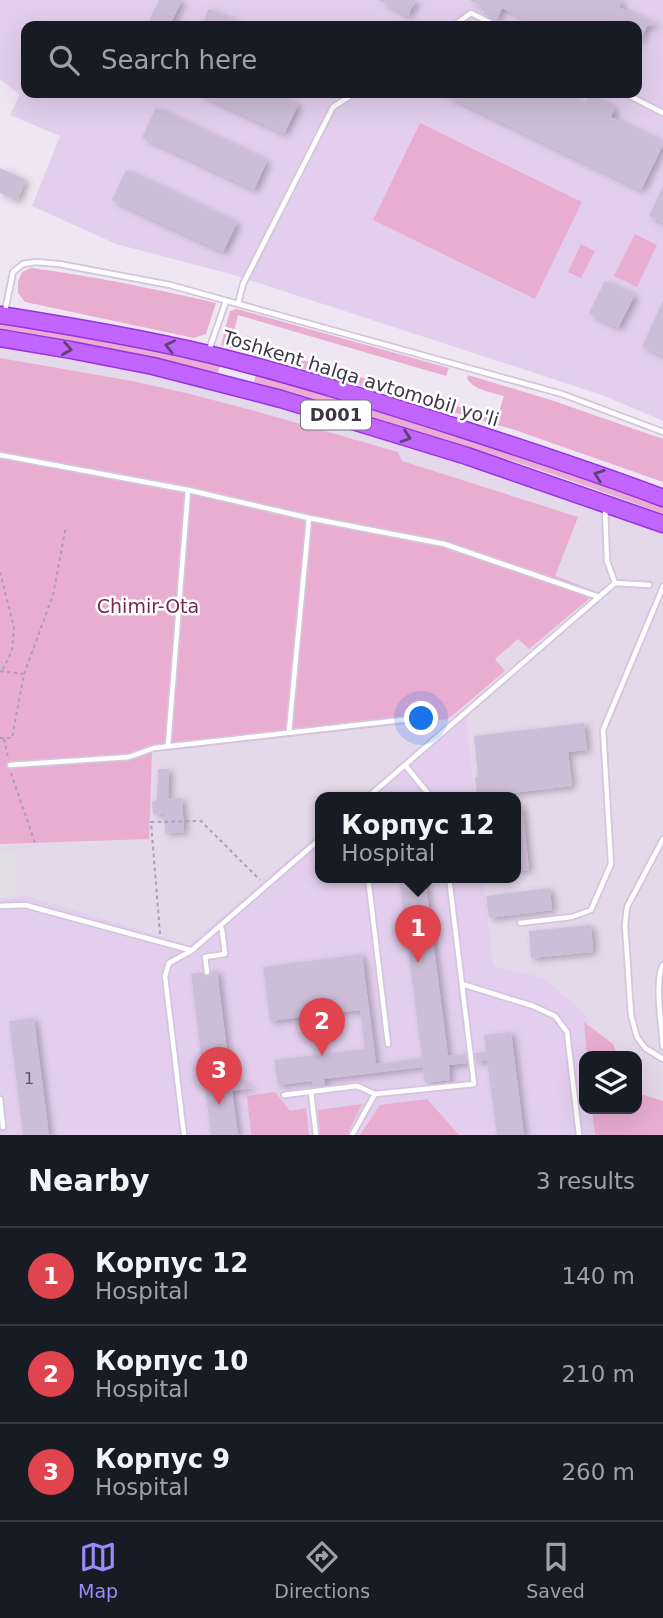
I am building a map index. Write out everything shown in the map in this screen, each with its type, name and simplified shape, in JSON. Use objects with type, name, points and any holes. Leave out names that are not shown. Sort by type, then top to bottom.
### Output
[{"type":"highway","name":"Toshkent halqa avtomobil yo'li","points":[[2,315],[240,362],[367,398],[552,458],[663,498]]},
{"type":"highway","name":"D001","points":[[0,338],[140,363],[234,386],[374,427],[663,524]]},
{"type":"highway","points":[[234,386],[240,362]]},
{"type":"lane","points":[[460,21],[471,13],[486,21]]},
{"type":"lane","points":[[238,304],[243,284],[333,107],[347,98]]},
{"type":"lane","points":[[634,98],[663,113]]},
{"type":"lane","points":[[2,315],[13,272],[23,264],[59,264],[170,285],[562,394],[663,432]]},
{"type":"lane","points":[[208,354],[226,301]]},
{"type":"lane","points":[[0,455],[188,490],[309,518],[444,544],[599,597]]},
{"type":"lane","points":[[168,746],[188,490]]},
{"type":"lane","points":[[605,503],[607,561],[615,583]]},
{"type":"lane","points":[[289,732],[309,518]]},
{"type":"lane","points":[[374,792],[615,583],[649,585]]},
{"type":"lane","points":[[520,923],[572,917],[591,911],[611,864],[603,730],[663,587]]},
{"type":"lane","points":[[10,765],[128,757],[168,746],[419,718]]},
{"type":"lane","points":[[405,765],[427,792]]},
{"type":"lane","points":[[663,839],[627,907],[625,925],[631,1015],[637,1037],[645,1048],[663,1059]]},
{"type":"lane","points":[[184,1135],[165,976],[169,963],[191,951],[315,842]]},
{"type":"lane","points":[[369,883],[388,1044]]},
{"type":"lane","points":[[284,1095],[357,1086],[375,1094],[474,1084],[450,883]]},
{"type":"lane","points":[[0,906],[25,905],[191,951]]},
{"type":"lane","points":[[207,972],[205,957],[225,954],[219,926]]},
{"type":"lane","points":[[663,965],[660,970],[659,993],[663,1047]]},
{"type":"lane","points":[[462,985],[533,1006],[555,1016],[567,1032],[579,1135]]},
{"type":"lane","points":[[311,1092],[316,1135]]},
{"type":"lane","points":[[352,1135],[375,1094]]},
{"type":"lane","points":[[0,1099],[4,1127]]},
{"type":"path","points":[[35,843],[12,777],[2,738],[12,738],[24,674],[53,595],[66,526]]},
{"type":"path","points":[[0,572],[14,628],[12,651],[1,671],[24,674]]},
{"type":"path","points":[[161,942],[151,822],[201,821],[266,885]]},
{"type":"shaded area","points":[[0,0],[663,0],[663,421],[605,396],[234,275],[116,244],[32,206],[60,136],[10,115],[20,95],[0,79]]},
{"type":"shaded area","points":[[0,338],[153,366],[663,524],[663,1135],[0,1135]]},
{"type":"shaded area","points":[[465,708],[474,792],[368,792]]},
{"type":"shaded area","points":[[315,836],[315,883],[484,883],[493,966],[544,978],[588,1017],[591,1051],[579,1051],[579,1114],[598,1114],[600,1135],[0,1135],[0,898],[27,896],[189,945]]},
{"type":"shaded area","points":[[0,852],[14,852],[18,897],[0,898]]},
{"type":"green space","points":[[420,123],[582,202],[535,299],[373,220]]},
{"type":"green space","points":[[635,234],[657,245],[637,287],[614,276]]},
{"type":"green space","points":[[581,244],[595,251],[581,278],[568,272]]},
{"type":"green space","points":[[31,268],[124,283],[216,303],[206,334],[194,338],[25,302],[18,293],[18,282],[22,272]]},
{"type":"green space","points":[[237,309],[449,368],[446,376],[238,315],[232,339],[497,418],[504,396],[478,388],[470,382],[468,375],[551,400],[663,439],[663,482],[512,429],[221,345],[230,311]]},
{"type":"green space","points":[[0,321],[133,345],[220,365],[218,373],[132,353],[0,329]]},
{"type":"green space","name":"Chimir-Ota","points":[[0,358],[132,381],[251,410],[398,452],[402,461],[578,517],[555,576],[597,592],[529,649],[518,639],[495,659],[505,671],[448,719],[152,752],[149,839],[0,844]]},
{"type":"green space","points":[[256,375],[512,453],[663,506],[663,514],[511,460],[254,382]]},
{"type":"green space","points":[[584,1022],[613,1044],[616,1051],[587,1051]]},
{"type":"green space","points":[[275,1092],[290,1111],[306,1108],[309,1135],[251,1135],[247,1096]]},
{"type":"green space","points":[[642,1095],[663,1101],[663,1135],[595,1135],[593,1114],[642,1114]]},
{"type":"green space","points":[[427,1099],[459,1135],[360,1135],[380,1105]]},
{"type":"green space","points":[[362,1104],[347,1135],[320,1135],[318,1110]]},
{"type":"building","points":[[159,0],[182,0],[172,21],[149,21]]},
{"type":"building","points":[[378,0],[416,0],[408,16]]},
{"type":"building","points":[[469,0],[623,0],[619,7],[659,26],[647,26],[642,36],[642,21],[529,21],[502,8],[497,20],[484,14],[486,8]]},
{"type":"building","points":[[209,9],[234,21],[203,21]]},
{"type":"building","points":[[208,98],[283,98],[298,105],[284,134]]},
{"type":"building","points":[[451,98],[572,98],[585,104],[588,98],[595,98],[615,108],[611,117],[663,142],[641,190]]},
{"type":"building","points":[[156,108],[267,161],[254,190],[142,137]]},
{"type":"building","points":[[0,168],[26,180],[17,201],[0,193]]},
{"type":"building","points":[[126,170],[237,223],[223,252],[112,200]]},
{"type":"building","points":[[663,186],[663,223],[649,216]]},
{"type":"building","points":[[605,281],[635,295],[618,328],[589,313]]},
{"type":"building","points":[[663,301],[663,356],[642,346]]},
{"type":"building","points":[[584,723],[587,750],[568,752],[572,786],[520,792],[476,792],[475,777],[478,777],[474,736]]},
{"type":"building","points":[[158,769],[169,769],[168,799],[182,798],[184,832],[165,833],[164,813],[153,814],[152,801],[157,800]]},
{"type":"building","points":[[521,806],[522,806],[529,870],[521,871]]},
{"type":"building","points":[[400,883],[426,883],[448,1056],[466,1054],[467,1063],[449,1065],[450,1080],[425,1083],[423,1067],[324,1079],[325,1085],[313,1087],[312,1081],[278,1085],[274,1060],[365,1049],[360,1010],[270,1021],[263,967],[362,954],[376,1064],[422,1058]]},
{"type":"building","points":[[550,888],[552,910],[489,918],[486,896]]},
{"type":"building","points":[[591,925],[593,952],[531,958],[529,931]]},
{"type":"building","points":[[217,970],[230,1075],[253,1088],[232,1091],[238,1135],[211,1135],[191,974],[202,972],[207,977]]},
{"type":"building","points":[[34,1018],[49,1135],[23,1135],[9,1021]]},
{"type":"building","points":[[511,1032],[524,1135],[497,1135],[487,1060],[476,1062],[475,1053],[486,1052],[484,1035]]},
{"type":"place","name":"Корпус 12","points":[[418,963]]},
{"type":"place","name":"Корпус 10","points":[[322,1056]]},
{"type":"place","name":"Корпус 9","points":[[219,1105]]}]
